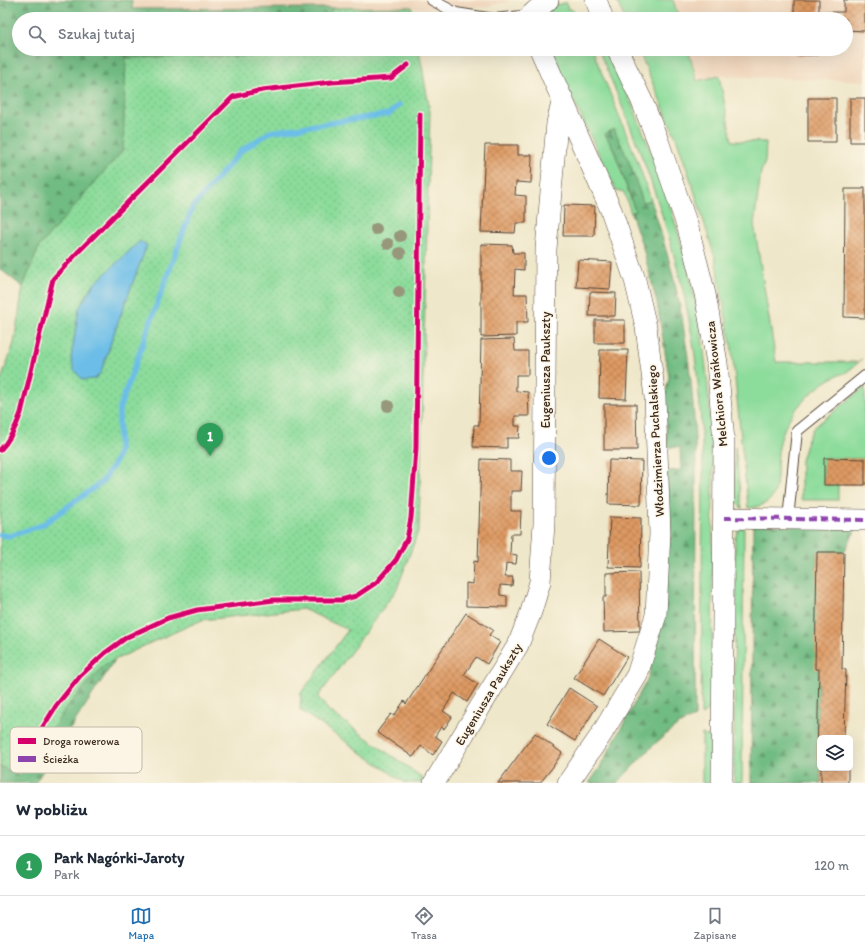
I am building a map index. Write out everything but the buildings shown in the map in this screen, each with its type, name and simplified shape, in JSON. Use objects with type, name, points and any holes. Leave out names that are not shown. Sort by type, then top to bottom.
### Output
[{"type":"street","points":[[536,12],[548,0]]},
{"type":"street","points":[[596,0],[600,12]]},
{"type":"street","name":"Włodzimierza Puchalskiego","points":[[543,56],[611,210],[635,280],[646,327],[655,397],[660,533],[656,615],[637,675],[601,735],[568,783]]},
{"type":"street","name":"Melchiora Wańkowicza","points":[[620,56],[641,99],[674,182],[704,287],[716,363],[724,442],[722,783]]},
{"type":"street","name":"Eugeniusza Paukszty","points":[[434,783],[518,645],[531,612],[540,582],[544,524],[546,249],[557,123],[563,99]]},
{"type":"street","points":[[724,518],[865,520]]},
{"type":"lane","points":[[432,0],[454,12]]},
{"type":"lane","points":[[788,519],[796,431],[865,376]]},
{"type":"shaded area","points":[[132,0],[511,0],[486,7],[132,9]]},
{"type":"shaded area","points":[[673,0],[865,0],[865,81],[719,76],[697,81],[690,56],[853,56],[853,12],[677,12]]},
{"type":"green space","points":[[0,0],[132,0],[132,9],[333,8],[331,12],[12,12],[12,56],[247,56],[126,58],[123,150],[39,247],[23,287],[0,269]]},
{"type":"green space","points":[[616,0],[673,0],[677,12],[622,12]]},
{"type":"green space","points":[[567,3],[567,8],[575,12],[547,12],[552,7]]},
{"type":"green space","points":[[412,7],[413,12],[331,12],[333,8]]},
{"type":"green space","points":[[420,56],[430,112],[419,529],[397,589],[318,697],[329,711],[423,778],[421,783],[405,783],[300,710],[301,693],[348,630],[303,609],[202,620],[104,665],[66,708],[53,727],[10,727],[10,771],[0,766],[0,383],[14,343],[23,287],[39,247],[123,150],[126,58]]},
{"type":"green space","points":[[552,56],[595,56],[637,160],[651,200],[643,203],[629,162],[606,134],[614,150],[635,211],[631,213],[624,192],[616,190]]},
{"type":"green space","points":[[601,56],[608,56],[634,109],[651,151],[666,194],[691,281],[704,349],[709,395],[713,464],[712,705],[706,713],[701,715],[703,465],[698,384],[692,336],[676,262],[654,190]]},
{"type":"green space","points":[[641,56],[690,56],[697,81],[719,76],[732,141],[766,142],[765,162],[761,172],[754,224],[776,362],[857,362],[862,359],[845,373],[835,376],[819,386],[804,400],[792,415],[782,435],[778,453],[776,488],[768,501],[761,506],[748,507],[732,350],[715,258],[677,140]]},
{"type":"green space","points":[[614,129],[629,162],[643,202],[651,200],[675,286],[690,370],[696,465],[695,717],[674,728],[664,736],[617,783],[589,783],[599,769],[648,678],[663,616],[667,471],[681,470],[680,447],[667,447],[665,395],[669,377],[657,303],[643,248],[631,213],[635,211],[614,150],[605,134]]},
{"type":"green space","points":[[865,387],[865,459],[824,458],[824,485],[838,485],[838,500],[801,500],[801,460],[813,428]]},
{"type":"green space","points":[[735,447],[742,509],[735,500],[734,492]]},
{"type":"green space","points":[[753,524],[856,529],[844,552],[817,552],[819,669],[817,771],[820,771],[821,783],[751,783]]},
{"type":"green space","points":[[744,526],[742,783],[734,783],[735,538],[739,529]]},
{"type":"green space","points":[[115,660],[71,727],[53,727],[66,708],[104,665]]},
{"type":"green space","points":[[702,734],[711,738],[711,783],[702,783]]},
{"type":"green space","points":[[0,766],[10,771],[10,773],[20,776],[22,773],[42,773],[35,783],[0,783]]},
{"type":"green space","points":[[14,773],[22,773],[20,776]]},
{"type":"water","points":[[140,241],[147,245],[101,372],[95,379],[83,380],[74,370],[71,358],[79,308],[93,285]]},
{"type":"waterway","points":[[0,535],[10,536],[42,525],[102,482],[114,464],[119,452],[119,409],[192,208],[241,151],[270,132],[389,114],[399,105]]},
{"type":"marked path","points":[[724,518],[865,520]]},
{"type":"cycle path","points":[[0,450],[7,442],[21,413],[53,279],[79,251],[233,97],[262,90],[332,82],[391,78],[408,65]]},
{"type":"cycle path","points":[[43,727],[56,706],[80,676],[105,653],[127,637],[168,618],[197,610],[274,600],[341,600],[356,596],[377,582],[396,560],[407,539],[411,518],[416,448],[420,114]]},
{"type":"place","name":"Park Nagórki-Jaroty","points":[[210,456]]}]
